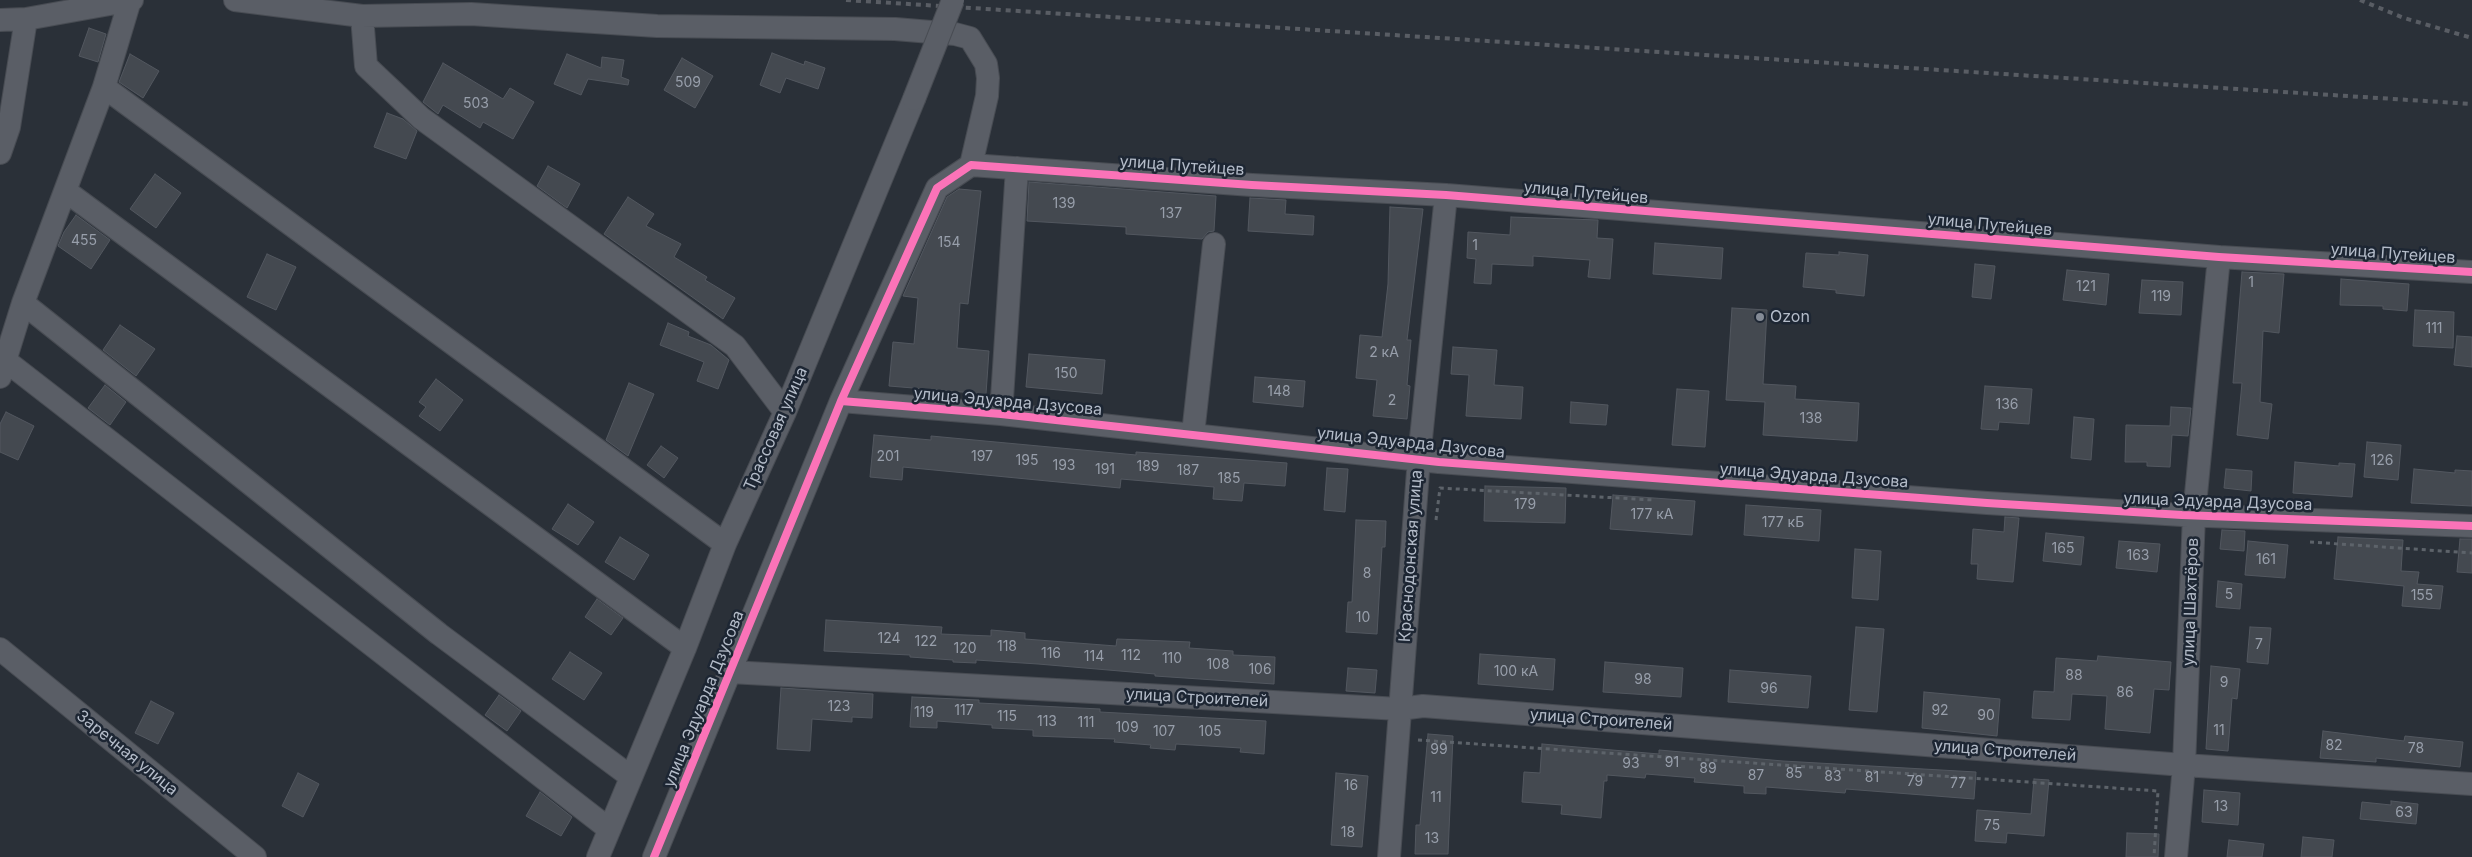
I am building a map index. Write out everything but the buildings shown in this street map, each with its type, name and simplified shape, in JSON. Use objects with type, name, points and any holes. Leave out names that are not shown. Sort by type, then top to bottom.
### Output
[{"type":"street","points":[[0,20],[26,20],[131,0],[104,87],[67,192],[23,303],[3,369],[609,829]]},
{"type":"street","points":[[235,0],[362,16],[471,14],[657,26],[895,29],[970,38],[986,64],[988,78],[987,96],[971,165],[937,188],[841,401]]},
{"type":"street","name":"Трассовая улица","points":[[598,857],[685,648],[725,544],[785,412],[953,0]]},
{"type":"street","points":[[362,16],[366,66],[421,118],[735,346],[785,412]]},
{"type":"street","points":[[0,153],[8,127],[26,20]]},
{"type":"street","points":[[104,87],[725,544]]},
{"type":"street","name":"улица Путейцев","points":[[971,165],[1262,185],[1446,195],[2219,257],[2472,272]]},
{"type":"street","points":[[1001,414],[1017,168]]},
{"type":"street","points":[[67,192],[685,648]]},
{"type":"street","name":"Краснодонская улица","points":[[1389,857],[1419,458],[1446,195]]},
{"type":"street","points":[[1193,434],[1214,244]]},
{"type":"street","name":"улица Шахтёров","points":[[2176,857],[2184,766],[2194,515],[2219,257]]},
{"type":"street","points":[[23,303],[439,634],[631,777]]},
{"type":"street","name":"улица Эдуарда Дзусова","points":[[654,857],[841,401],[1001,414],[1419,458],[1439,462],[1987,503],[2194,515],[2472,526]]},
{"type":"street","name":"Заречная улица","points":[[0,649],[255,857]]},
{"type":"street","name":"улица Строителей","points":[[730,672],[1400,709],[1423,706],[2184,766],[2472,784]]},
{"type":"path","points":[[1436,522],[1440,488]]},
{"type":"path","points":[[2313,542],[2472,553]]},
{"type":"path","points":[[1412,740],[2158,791],[2154,857]]},
{"type":"railway","points":[[846,0],[2472,104]]},
{"type":"railway","points":[[2360,0],[2404,18],[2472,38]]},
{"type":"cycle path","points":[[841,401],[937,188],[971,165],[1252,185],[1446,195],[2219,257],[2472,272]]},
{"type":"cycle path","points":[[654,857],[841,401],[1001,414],[1439,462],[1987,503],[2182,515],[2472,526]]},
{"type":"place","name":"Ozon","points":[[1760,317]]}]
